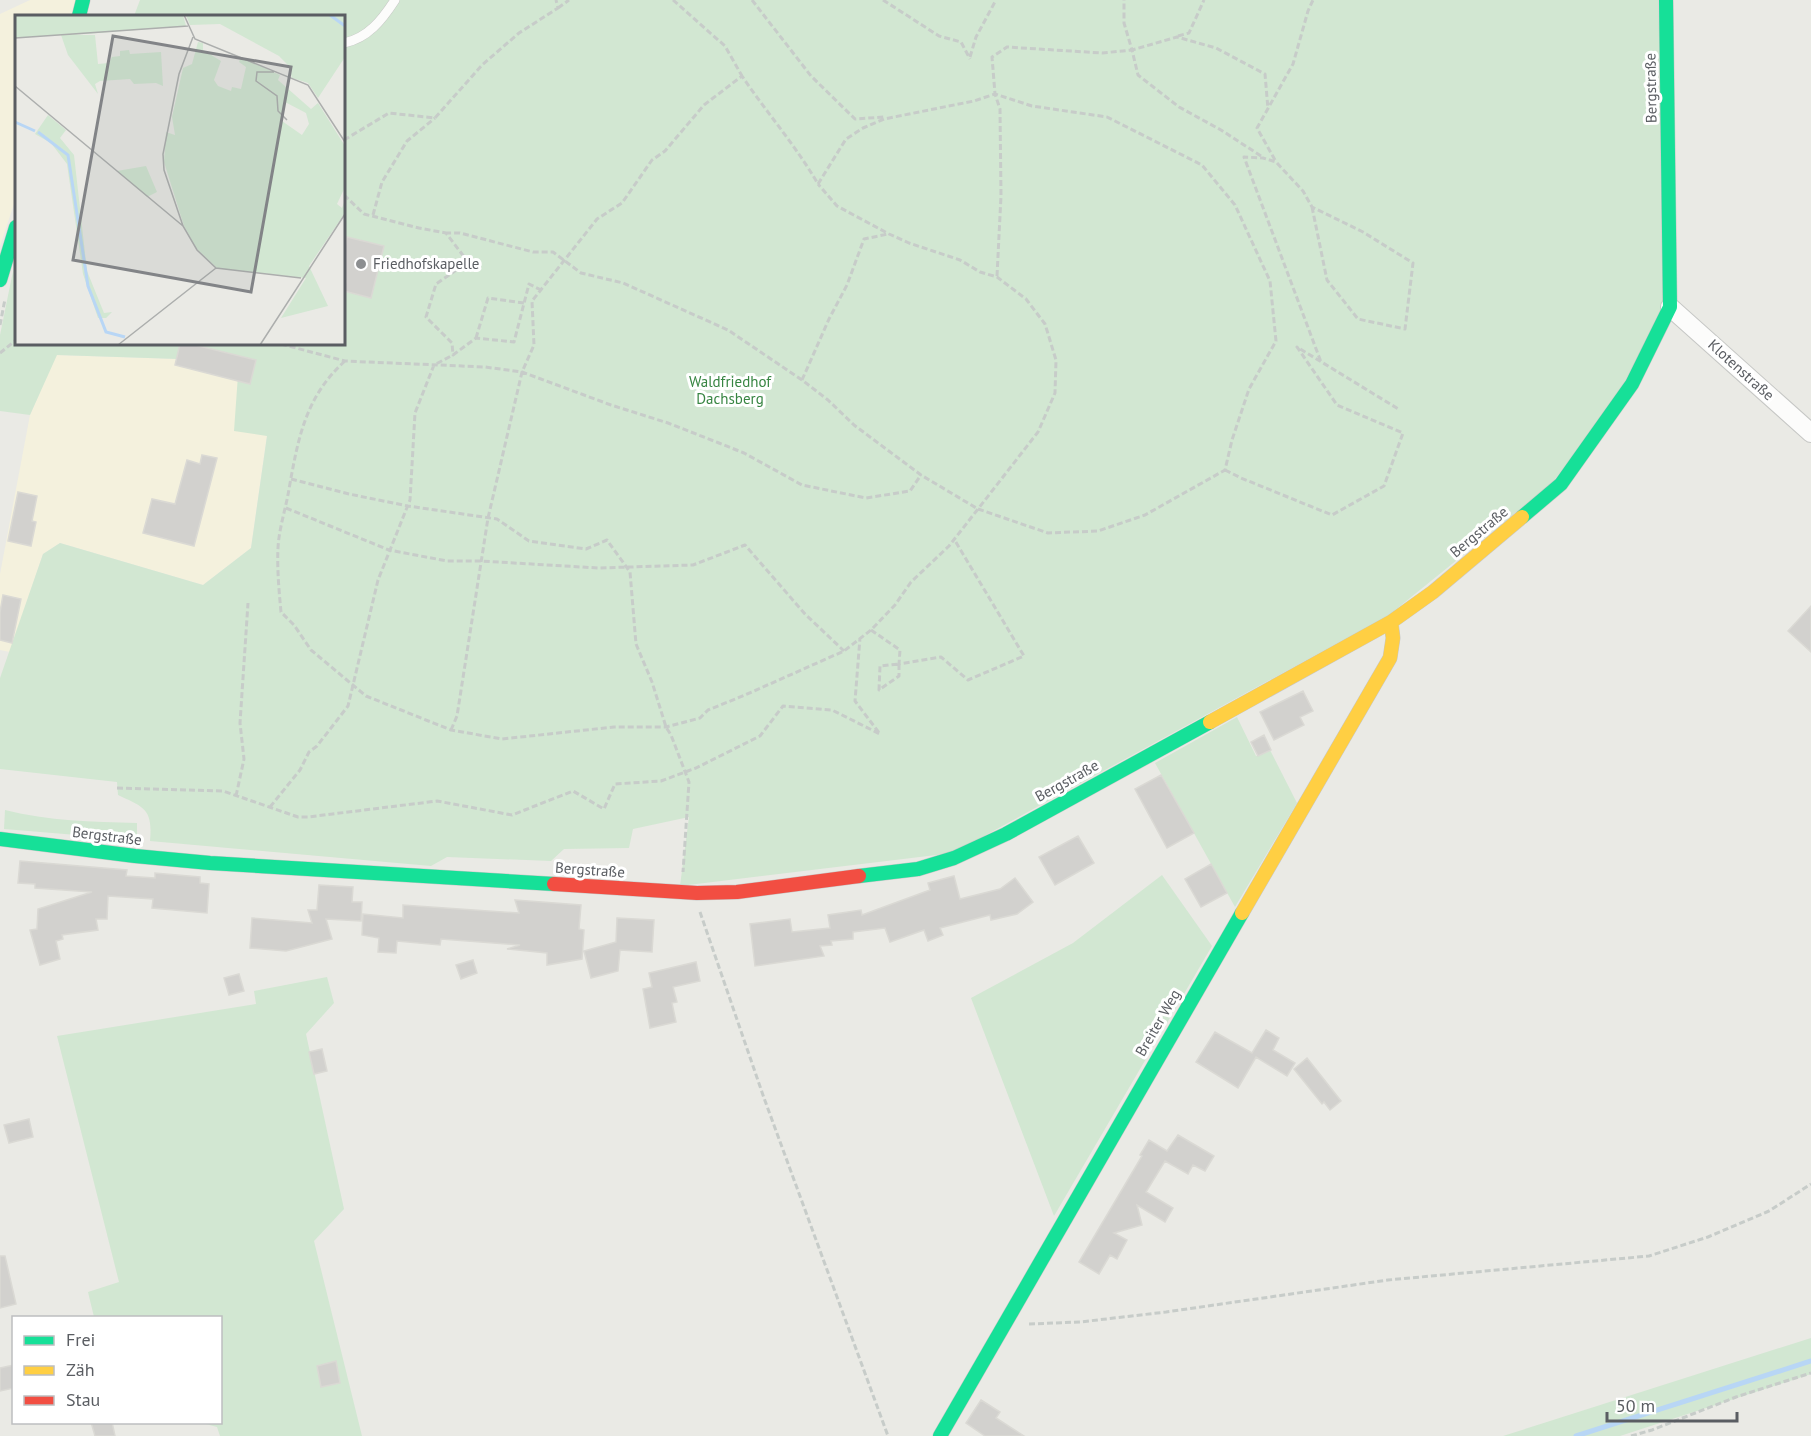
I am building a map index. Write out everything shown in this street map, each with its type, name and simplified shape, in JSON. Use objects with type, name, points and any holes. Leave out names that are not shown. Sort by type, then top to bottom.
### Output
[{"type":"street","points":[[79,15],[83,0]]},
{"type":"street","name":"Bergstraße","points":[[0,839],[210,863],[697,893],[737,891],[918,869],[954,858],[1006,834],[1391,622],[1433,592],[1561,484],[1632,384],[1670,307],[1666,0]]},
{"type":"street","points":[[0,280],[15,230]]},
{"type":"street","name":"Klotenstraße","points":[[1670,307],[1811,433]]},
{"type":"street","name":"Breiter Weg","points":[[939,1436],[1390,658],[1393,638],[1391,622]]},
{"type":"lane","points":[[345,42],[356,40],[375,27],[395,0]]},
{"type":"path","points":[[556,0],[558,8]]},
{"type":"path","points":[[372,216],[382,182],[407,141],[435,118],[482,66],[519,33],[569,0]]},
{"type":"path","points":[[345,361],[335,370],[316,397],[303,425],[295,452],[278,547],[281,612],[294,625],[311,650],[366,696],[452,730],[502,738],[614,727],[666,727],[700,718],[708,710],[844,651],[871,630],[895,605],[911,582],[949,546],[1038,432],[1055,393],[1056,360],[1045,324],[1026,299],[997,277],[980,272],[960,260],[909,243],[837,206],[818,184],[763,107],[725,46],[673,0]]},
{"type":"path","points":[[752,0],[811,76],[855,119],[897,116],[863,128],[846,139],[818,184]]},
{"type":"path","points":[[883,0],[939,36],[961,42],[970,59],[976,37],[996,0]]},
{"type":"path","points":[[1124,0],[1124,23],[1138,75],[1179,107],[1221,130],[1263,158]]},
{"type":"path","points":[[997,277],[1001,196],[1000,109],[995,94],[992,57],[1007,47],[1102,54],[1132,50],[1189,33],[1204,0]]},
{"type":"path","points":[[1312,207],[1363,232],[1413,263],[1405,329],[1358,319],[1326,280],[1312,207],[1303,191],[1276,162],[1257,128],[1293,64],[1313,0]]},
{"type":"path","points":[[1177,37],[1216,48],[1265,74],[1268,109]]},
{"type":"path","points":[[452,730],[457,716],[488,518],[522,372],[534,345],[532,301],[597,219],[622,203],[652,159],[665,152],[704,105],[742,76]]},
{"type":"path","points":[[345,196],[364,214],[419,228],[460,233],[533,252],[553,252],[581,273],[622,283],[728,330],[802,380],[828,400],[854,425],[921,475],[978,509],[1048,533],[1098,531],[1144,515],[1225,470],[1232,440],[1249,389],[1276,340],[1270,281],[1235,205],[1202,165],[1107,117],[1032,106],[995,94],[974,101],[884,119]]},
{"type":"path","points":[[345,139],[389,113],[435,118]]},
{"type":"path","points":[[1276,162],[1263,158],[1244,157],[1321,362]]},
{"type":"path","points":[[446,232],[468,262],[436,284],[426,317],[452,343],[453,355]]},
{"type":"path","points":[[802,380],[847,285],[864,239],[889,234]]},
{"type":"path","points":[[476,338],[514,342],[529,284],[541,290]]},
{"type":"path","points":[[270,807],[300,770],[309,752],[317,746],[348,706],[378,580],[410,500],[415,413],[434,365],[453,355],[476,338],[488,298],[524,303]]},
{"type":"path","points":[[0,353],[15,341]]},
{"type":"path","points":[[285,345],[345,361],[485,367],[522,372],[610,405],[668,423],[736,450],[802,485],[866,498],[910,491],[921,475]]},
{"type":"path","points":[[1225,470],[1332,515],[1384,486],[1404,433],[1337,405],[1296,347],[1400,410]]},
{"type":"path","points":[[291,479],[408,506],[497,519],[528,541],[586,549],[607,540],[630,572],[636,644],[689,782],[684,863]]},
{"type":"path","points":[[286,508],[389,550],[447,561],[598,568],[693,565],[745,545],[805,614],[844,651]]},
{"type":"path","points":[[871,630],[900,650],[898,664],[899,676],[879,690],[880,666],[898,664],[941,657],[968,680],[1024,656],[953,538]]},
{"type":"path","points":[[236,795],[244,759],[240,723],[248,603]]},
{"type":"path","points":[[117,789],[223,791],[298,817],[308,818],[437,801],[512,815],[573,791],[604,809],[615,784],[661,781],[686,771],[760,736],[783,706],[832,710],[880,734],[855,701],[861,636]]},
{"type":"path","points":[[697,893],[698,906],[764,1098],[888,1436]]},
{"type":"path","points":[[1003,1325],[1080,1322],[1388,1281],[1649,1256],[1708,1237],[1769,1211],[1811,1184]]},
{"type":"path","points":[[1631,1436],[1736,1397],[1811,1373]]},
{"type":"shaded area","points":[[30,0],[76,0],[71,15],[15,15],[15,201],[0,246],[0,14]]},
{"type":"shaded area","points":[[56,355],[239,361],[267,435],[251,548],[203,585],[60,543],[43,554],[10,652],[0,650],[0,574],[30,415]]},
{"type":"green space","name":"Waldfriedhof Dachsberg","points":[[140,0],[1658,0],[1669,298],[1614,402],[1552,483],[1389,615],[953,853],[680,886],[689,817],[633,829],[629,848],[564,849],[551,861],[447,857],[431,866],[150,841],[150,822],[145,810],[118,795],[117,782],[0,769],[0,678],[43,554],[60,543],[203,585],[251,548],[267,436],[234,431],[239,361],[57,355],[30,415],[0,411],[0,335],[12,276],[15,265],[15,345],[345,345],[345,15],[134,15]]},
{"type":"green space","points":[[1237,717],[1256,756],[1270,750],[1297,803],[1235,907],[1155,763]]},
{"type":"green space","points":[[5,810],[54,819],[137,823],[137,840],[4,829]]},
{"type":"green space","points":[[1162,875],[1212,946],[1054,1216],[971,998],[1073,943]]},
{"type":"green space","points":[[327,977],[334,1003],[306,1034],[344,1209],[314,1241],[362,1436],[220,1436],[217,1427],[206,1424],[222,1424],[222,1316],[94,1316],[88,1292],[119,1282],[57,1036],[256,1004],[254,991]]},
{"type":"green space","points":[[1811,1338],[1811,1374],[1620,1436],[1503,1436]]},
{"type":"building","name":"Friedhofskapelle","points":[[347,237],[384,246],[371,298],[345,291]]},
{"type":"building","points":[[180,345],[195,345],[256,360],[250,384],[175,365]]},
{"type":"building","points":[[202,455],[217,458],[194,546],[143,533],[152,499],[175,504],[187,460],[200,464]]},
{"type":"building","points":[[18,492],[37,496],[32,521],[36,522],[31,546],[8,541]]},
{"type":"building","points":[[3,595],[21,599],[12,643],[0,640],[0,612]]},
{"type":"building","points":[[1811,606],[1811,652],[1788,631]]},
{"type":"building","points":[[1303,691],[1313,711],[1300,717],[1304,725],[1274,740],[1260,712]]},
{"type":"building","points":[[1264,735],[1271,750],[1258,756],[1251,742]]},
{"type":"building","points":[[1161,775],[1194,833],[1167,848],[1135,789]]},
{"type":"building","points":[[1078,836],[1094,863],[1055,885],[1039,857]]},
{"type":"building","points":[[20,861],[127,870],[126,876],[155,878],[155,873],[200,877],[200,883],[209,884],[207,913],[152,908],[153,899],[108,896],[107,919],[96,919],[98,930],[62,935],[63,939],[56,941],[60,959],[40,965],[30,930],[37,929],[38,909],[92,892],[35,888],[35,884],[18,883]]},
{"type":"building","points":[[1211,864],[1227,893],[1201,907],[1185,879]]},
{"type":"building","points":[[954,876],[960,899],[1000,889],[1015,878],[1033,902],[1017,914],[991,920],[990,915],[940,928],[943,935],[928,941],[924,930],[890,942],[885,928],[853,932],[853,939],[831,941],[832,945],[820,946],[824,956],[755,966],[750,924],[790,919],[792,932],[830,928],[828,915],[861,910],[862,915],[930,890],[928,883]]},
{"type":"building","points":[[319,885],[353,887],[352,902],[362,902],[361,921],[326,919],[332,939],[286,951],[250,948],[252,918],[312,923],[308,910],[317,910]]},
{"type":"building","points":[[515,900],[581,905],[579,929],[584,930],[582,959],[547,965],[547,953],[507,949],[520,945],[441,939],[440,945],[397,941],[396,953],[378,952],[379,938],[362,935],[363,914],[403,918],[403,905],[519,913]]},
{"type":"building","points":[[617,918],[654,920],[652,952],[620,950],[618,971],[591,978],[584,951],[616,942]]},
{"type":"building","points":[[473,960],[477,973],[461,979],[456,965]]},
{"type":"building","points":[[696,962],[700,981],[673,987],[677,1002],[672,1003],[676,1022],[650,1028],[643,989],[652,987],[649,973]]},
{"type":"building","points":[[239,974],[244,991],[229,995],[224,978]]},
{"type":"building","points":[[1266,1030],[1279,1038],[1273,1050],[1295,1063],[1287,1076],[1256,1057],[1238,1088],[1196,1062],[1215,1032],[1252,1053]]},
{"type":"building","points":[[322,1049],[327,1071],[314,1074],[309,1052]]},
{"type":"building","points":[[1307,1058],[1341,1101],[1330,1110],[1324,1102],[1322,1104],[1294,1069]]},
{"type":"building","points":[[29,1119],[33,1137],[9,1143],[4,1125]]},
{"type":"building","points":[[1178,1135],[1214,1156],[1205,1171],[1193,1165],[1188,1174],[1165,1161],[1146,1192],[1173,1208],[1165,1222],[1137,1205],[1142,1225],[1114,1233],[1127,1240],[1117,1259],[1110,1255],[1099,1274],[1079,1262],[1142,1156],[1140,1155],[1149,1140],[1167,1151]]},
{"type":"building","points":[[0,1256],[5,1256],[16,1304],[0,1308]]},
{"type":"building","points":[[336,1361],[340,1383],[321,1387],[317,1366]]},
{"type":"building","points":[[12,1365],[12,1388],[0,1391],[0,1368]]},
{"type":"building","points":[[981,1400],[1000,1412],[996,1418],[1024,1436],[985,1436],[966,1423]]},
{"type":"building","points":[[92,1424],[112,1424],[115,1436],[95,1436]]},
{"type":"waterway","points":[[1576,1436],[1811,1361]]},
{"type":"traffic: fast","points":[[79,15],[83,0]]},
{"type":"traffic: fast","points":[[1522,517],[1561,484],[1632,384],[1670,307],[1666,0]]},
{"type":"traffic: fast","points":[[0,280],[15,230]]},
{"type":"traffic: fast","points":[[859,876],[918,869],[954,858],[1006,834],[1210,722]]},
{"type":"traffic: fast","points":[[0,839],[210,863],[554,884]]},
{"type":"traffic: fast","points":[[940,1436],[1242,913]]},
{"type":"traffic: slow","points":[[1210,722],[1391,622],[1433,592],[1522,517]]},
{"type":"traffic: slow","points":[[1242,913],[1390,658],[1393,638],[1391,622]]},
{"type":"traffic: jam","points":[[554,884],[697,893],[737,892],[859,876]]},
{"type":"place","name":"Friedhofskapelle","points":[[361,264]]}]
